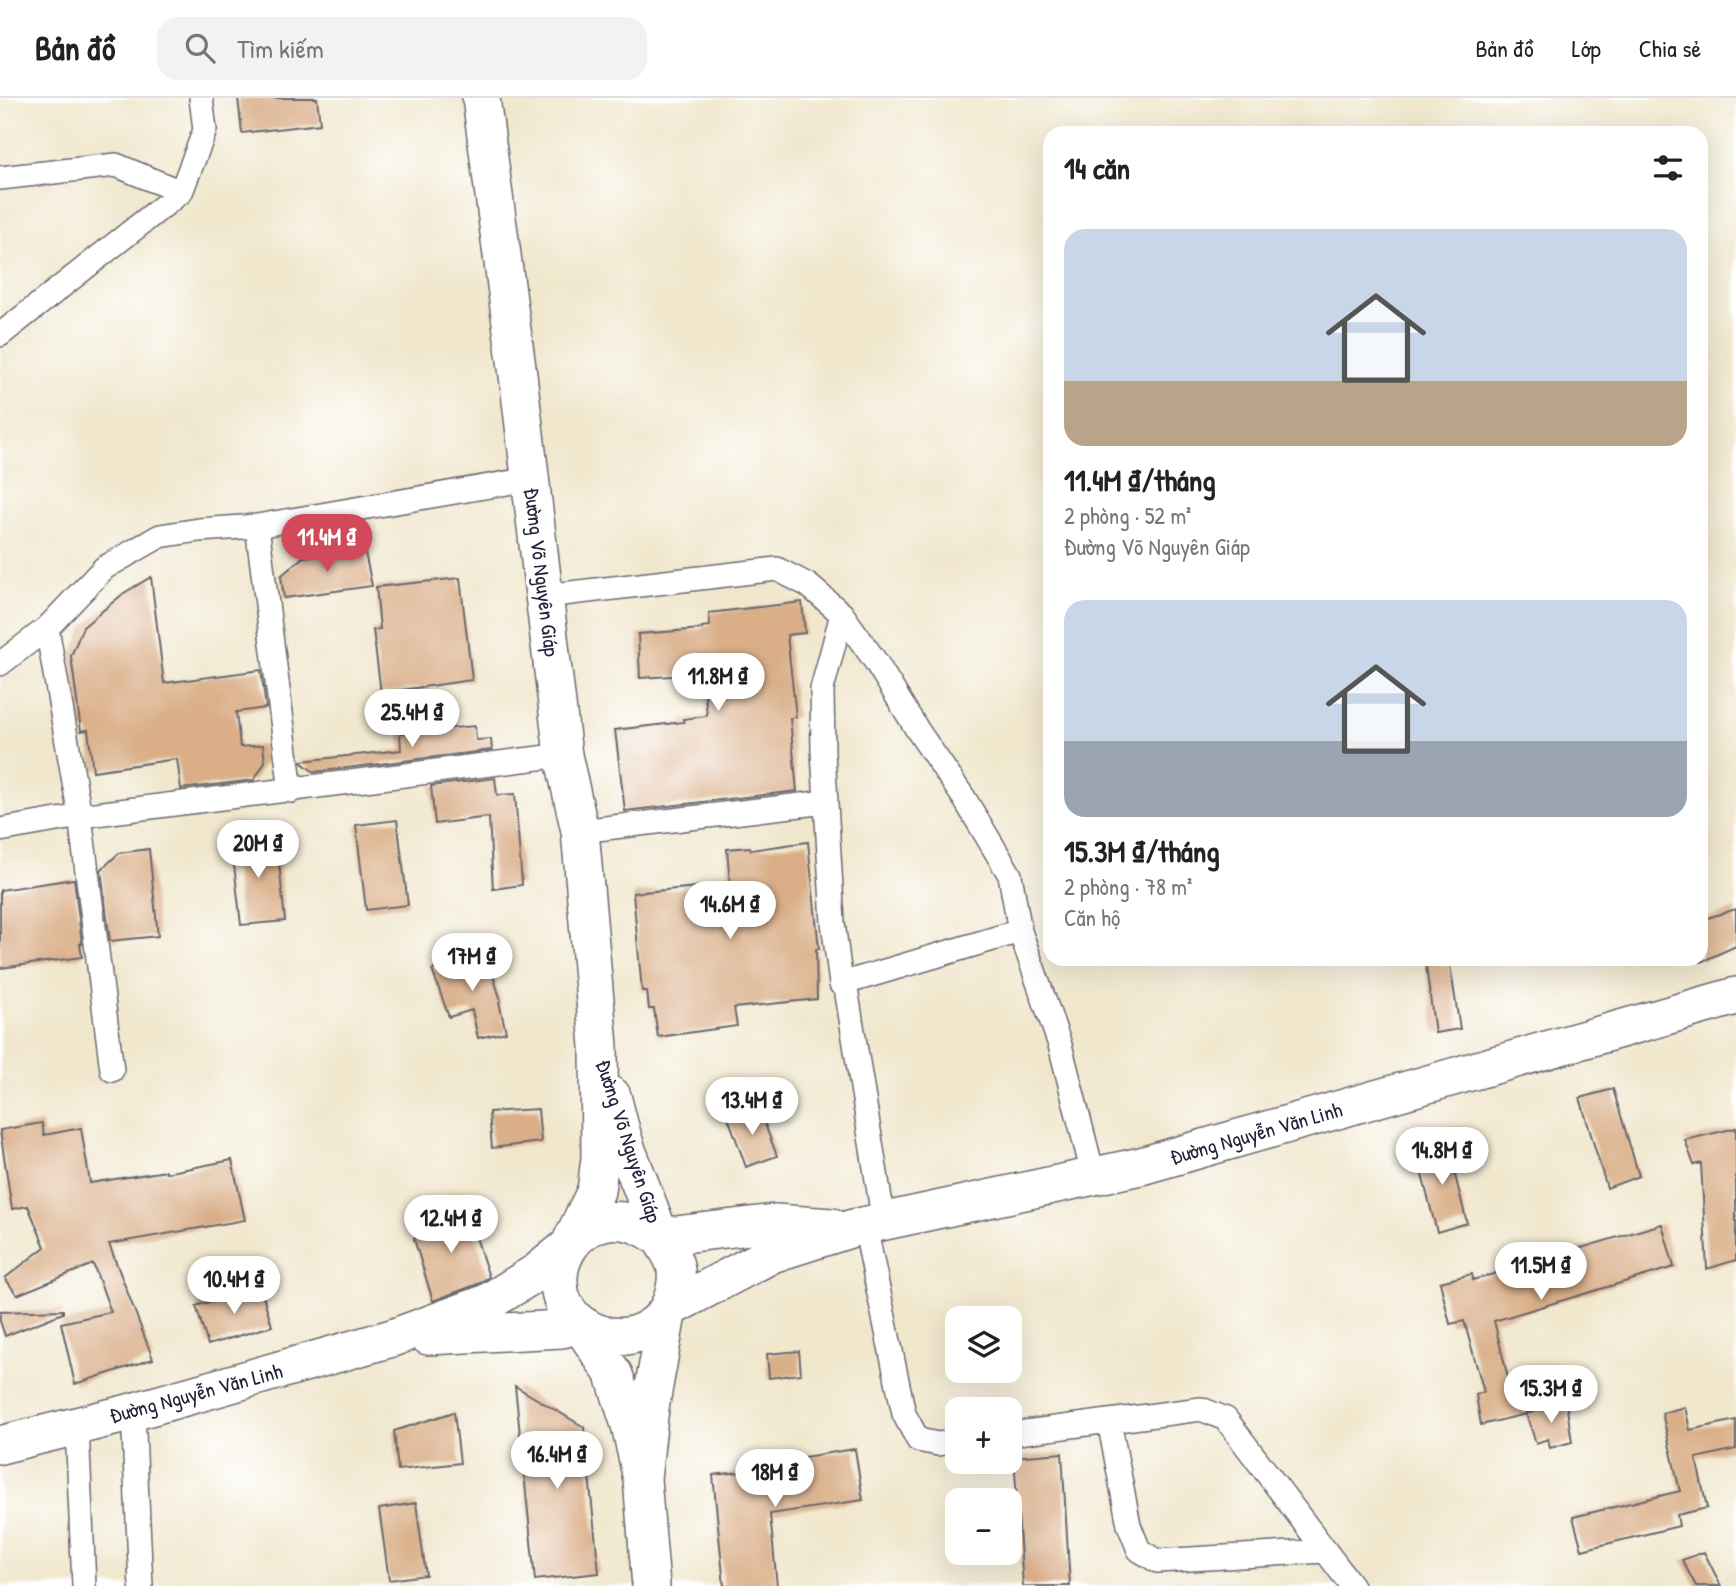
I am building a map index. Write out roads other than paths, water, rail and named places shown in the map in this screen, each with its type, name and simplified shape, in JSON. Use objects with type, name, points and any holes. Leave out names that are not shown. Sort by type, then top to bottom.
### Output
[{"type":"main road","name":"Đường Võ Nguyên Giáp","points":[[481,98],[564,755],[580,831],[599,1046],[600,1158],[596,1191],[569,1246]]},
{"type":"main road","name":"Đường Nguyễn Văn Linh","points":[[668,1309],[772,1254],[867,1226],[1093,1174],[1141,1166],[1736,996]]},
{"type":"main road","name":"Đường Võ Nguyên Giáp","points":[[599,1046],[627,1151],[659,1237]]},
{"type":"main road","points":[[642,1479],[650,1408],[668,1309],[675,1290],[676,1270],[670,1252],[659,1237],[645,1226],[626,1220],[608,1220],[590,1226],[569,1246],[559,1271],[560,1289],[567,1308],[614,1375],[630,1425],[642,1479],[651,1586]]},
{"type":"main road","name":"Đường Nguyễn Văn Linh","points":[[659,1237],[775,1223],[867,1226]]},
{"type":"main road","name":"Đường Nguyễn Văn Linh","points":[[0,1445],[133,1412],[392,1338],[487,1303],[537,1272],[569,1246]]},
{"type":"main road","points":[[580,1324],[598,1334],[618,1338],[637,1334],[655,1324],[668,1309]]},
{"type":"main road","name":"Đường Nguyễn Văn Linh","points":[[392,1338],[562,1329],[580,1324]]},
{"type":"street","points":[[0,335],[181,192],[205,130],[201,98]]},
{"type":"street","points":[[0,178],[116,165],[181,192]]},
{"type":"street","points":[[0,664],[47,628],[104,568],[160,536],[257,526],[530,479]]},
{"type":"street","points":[[257,526],[291,791]]},
{"type":"street","points":[[545,596],[777,569],[808,585],[842,614],[964,798],[1010,875],[1020,931],[1060,1045],[1093,1174]]},
{"type":"street","points":[[842,614],[822,689],[833,922],[841,984],[1020,931]]},
{"type":"street","points":[[47,628],[80,816],[112,1070]]},
{"type":"street","points":[[0,830],[80,816],[564,755]]},
{"type":"street","points":[[580,831],[826,802]]},
{"type":"street","points":[[845,982],[867,1226],[904,1414],[918,1440],[945,1443]]},
{"type":"street","points":[[1022,1432],[1201,1409],[1226,1419],[1352,1586]]},
{"type":"street","points":[[133,1412],[141,1586]]},
{"type":"street","points":[[1109,1421],[1129,1525],[1139,1550],[1157,1561],[1325,1551]]},
{"type":"street","points":[[77,1425],[84,1586]]}]
